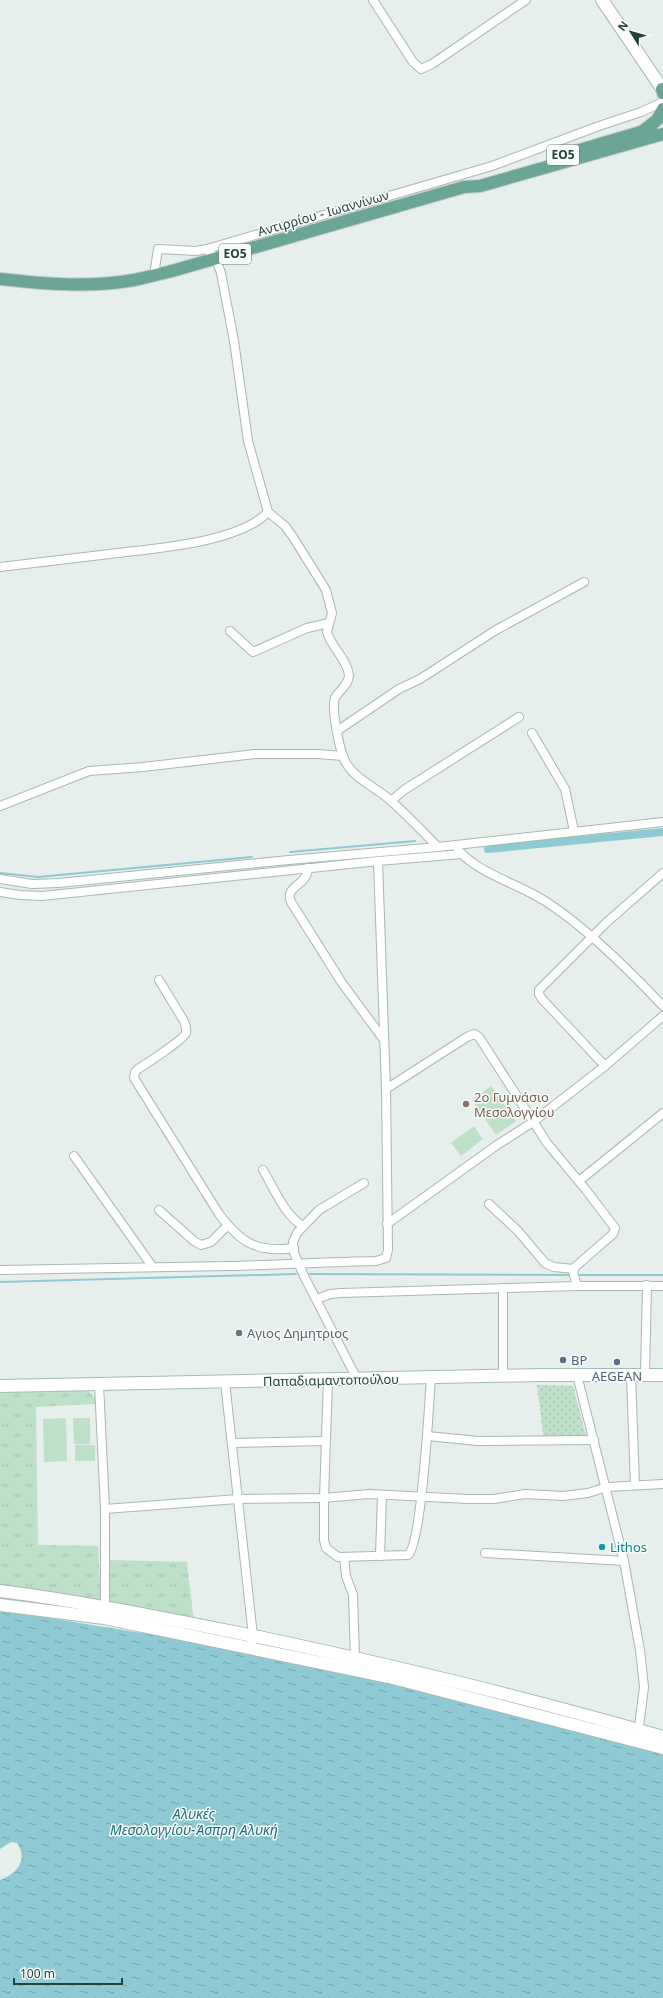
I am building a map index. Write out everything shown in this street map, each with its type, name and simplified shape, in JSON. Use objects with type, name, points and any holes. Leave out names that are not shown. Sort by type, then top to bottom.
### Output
[{"type":"main road","points":[[642,131],[657,120],[663,109]]},
{"type":"main road","name":"Αντιρρίου - Ιωαννίνων","points":[[0,279],[46,284],[79,285],[133,280],[216,259],[464,187],[485,178],[642,131],[661,133]]},
{"type":"main road","name":"Αντιρρίου - Ιωαννίνων","points":[[464,187],[480,186],[661,133]]},
{"type":"street","points":[[372,0],[413,62],[421,69],[432,64],[526,0]]},
{"type":"street","points":[[603,1],[663,88]]},
{"type":"street","points":[[154,275],[158,250],[196,251],[207,249],[492,166],[593,128],[641,112],[663,102]]},
{"type":"street","points":[[207,249],[216,259],[234,341],[249,445],[268,512],[293,537],[323,585],[332,616],[327,628],[328,636],[344,662],[349,675],[346,684],[336,697],[334,703],[337,731],[343,756],[347,765],[352,771],[391,801],[438,847]]},
{"type":"street","points":[[0,566],[197,542],[250,525],[260,520],[268,512]]},
{"type":"street","points":[[337,731],[399,689],[423,678],[496,630],[584,582]]},
{"type":"street","points":[[230,631],[253,652],[307,628],[329,623]]},
{"type":"street","points":[[391,801],[404,790],[519,717]]},
{"type":"street","points":[[532,733],[565,790],[574,831]]},
{"type":"street","points":[[0,806],[89,770],[143,767],[260,754],[318,754],[343,756]]},
{"type":"street","points":[[0,879],[32,884],[59,883],[281,860],[438,847],[663,822]]},
{"type":"street","points":[[455,845],[462,854],[493,875],[546,901],[630,971],[663,1006]]},
{"type":"street","points":[[0,892],[42,896],[378,861],[462,854]]},
{"type":"street","points":[[0,1270],[152,1266],[228,1266],[299,1262],[384,1260],[388,1252],[386,1089],[378,861]]},
{"type":"street","points":[[308,868],[306,878],[291,891],[289,895],[291,902],[342,983],[384,1040]]},
{"type":"street","points":[[605,1066],[570,1030],[539,994],[540,988],[663,873]]},
{"type":"street","points":[[159,980],[184,1021],[186,1033],[178,1041],[138,1069],[135,1072],[134,1078],[228,1225],[244,1239],[262,1249],[275,1251],[294,1248]]},
{"type":"street","points":[[388,1224],[497,1144],[533,1122],[605,1066],[663,1016]]},
{"type":"street","points":[[386,1089],[474,1034],[481,1039],[547,1143],[579,1181],[615,1229],[613,1234],[574,1269],[554,1267],[545,1262],[513,1226],[489,1204]]},
{"type":"street","points":[[579,1181],[663,1113]]},
{"type":"street","points":[[74,1156],[152,1266]]},
{"type":"street","points":[[263,1170],[287,1210],[297,1222],[303,1226]]},
{"type":"street","points":[[357,1379],[304,1276],[294,1253],[294,1239],[303,1226],[323,1207],[364,1183]]},
{"type":"street","points":[[159,1210],[194,1241],[201,1245],[211,1242],[228,1225]]},
{"type":"street","points":[[574,1269],[577,1286]]},
{"type":"street","points":[[317,1300],[330,1294],[342,1292],[577,1286],[663,1286]]},
{"type":"street","points":[[646,1375],[647,1286]]},
{"type":"street","points":[[503,1288],[503,1376]]},
{"type":"street","points":[[577,1375],[607,1487],[624,1561],[644,1673],[644,1687],[638,1736]]},
{"type":"street","name":"Παπαδιαμαντοπούλου","points":[[0,1386],[503,1376],[663,1375]]},
{"type":"street","points":[[631,1376],[635,1485]]},
{"type":"street","points":[[328,1380],[325,1441],[324,1540],[326,1548],[335,1556],[344,1557],[407,1555],[412,1552],[421,1497],[431,1378]]},
{"type":"street","points":[[225,1382],[233,1443],[252,1642]]},
{"type":"street","points":[[99,1384],[105,1509],[105,1613]]},
{"type":"street","points":[[427,1436],[478,1441],[594,1440]]},
{"type":"street","points":[[233,1443],[325,1441]]},
{"type":"street","points":[[105,1509],[238,1499],[324,1498],[382,1495],[489,1499],[525,1494],[563,1496],[588,1493],[607,1487],[663,1484]]},
{"type":"street","points":[[380,1556],[382,1495]]},
{"type":"street","points":[[485,1554],[624,1561]]},
{"type":"street","points":[[344,1557],[346,1576],[352,1595],[355,1657]]},
{"type":"street","points":[[0,1591],[252,1642],[355,1657],[459,1681],[638,1736],[663,1748]]},
{"type":"street","points":[[0,1605],[105,1613]]},
{"type":"street","points":[[252,1642],[638,1736],[663,1737]]},
{"type":"green space","points":[[491,1086],[516,1121],[496,1135],[472,1100]]},
{"type":"green space","points":[[474,1126],[483,1139],[461,1156],[451,1143]]},
{"type":"green space","points":[[537,1385],[573,1386],[587,1440],[544,1441]]},
{"type":"green space","points":[[87,1389],[95,1398],[95,1404],[36,1407],[38,1545],[98,1546],[101,1602],[0,1587],[0,1391]]},
{"type":"green space","points":[[66,1418],[67,1461],[44,1462],[43,1419]]},
{"type":"green space","points":[[73,1418],[90,1418],[90,1444],[74,1444]]},
{"type":"green space","points":[[75,1445],[95,1445],[95,1461],[75,1461]]},
{"type":"green space","points":[[110,1560],[187,1562],[194,1621],[111,1603],[109,1598]]},
{"type":"water","name":"Αλυκές Μεσολογγίου-Άσπρη Αλυκή","points":[[0,1610],[172,1638],[429,1691],[663,1755],[663,1998],[0,1998],[0,1880],[16,1870],[21,1861],[22,1855],[17,1843],[11,1842],[0,1849]]},
{"type":"waterway","points":[[488,849],[663,832]]},
{"type":"waterway","points":[[290,852],[415,841]]},
{"type":"waterway","points":[[0,873],[38,877],[252,857]]},
{"type":"waterway","points":[[0,1282],[296,1274]]},
{"type":"waterway","points":[[310,1274],[568,1275]]},
{"type":"waterway","points":[[580,1275],[663,1275]]},
{"type":"place","name":"2ο Γυμνάσιο Μεσολογγίου","points":[[466,1104]]},
{"type":"place","name":"Αγιος Δημητριος","points":[[239,1333]]},
{"type":"place","name":"BP","points":[[563,1360]]},
{"type":"place","name":"AEGEAN","points":[[617,1362]]},
{"type":"place","name":"Lithos","points":[[602,1547]]}]
